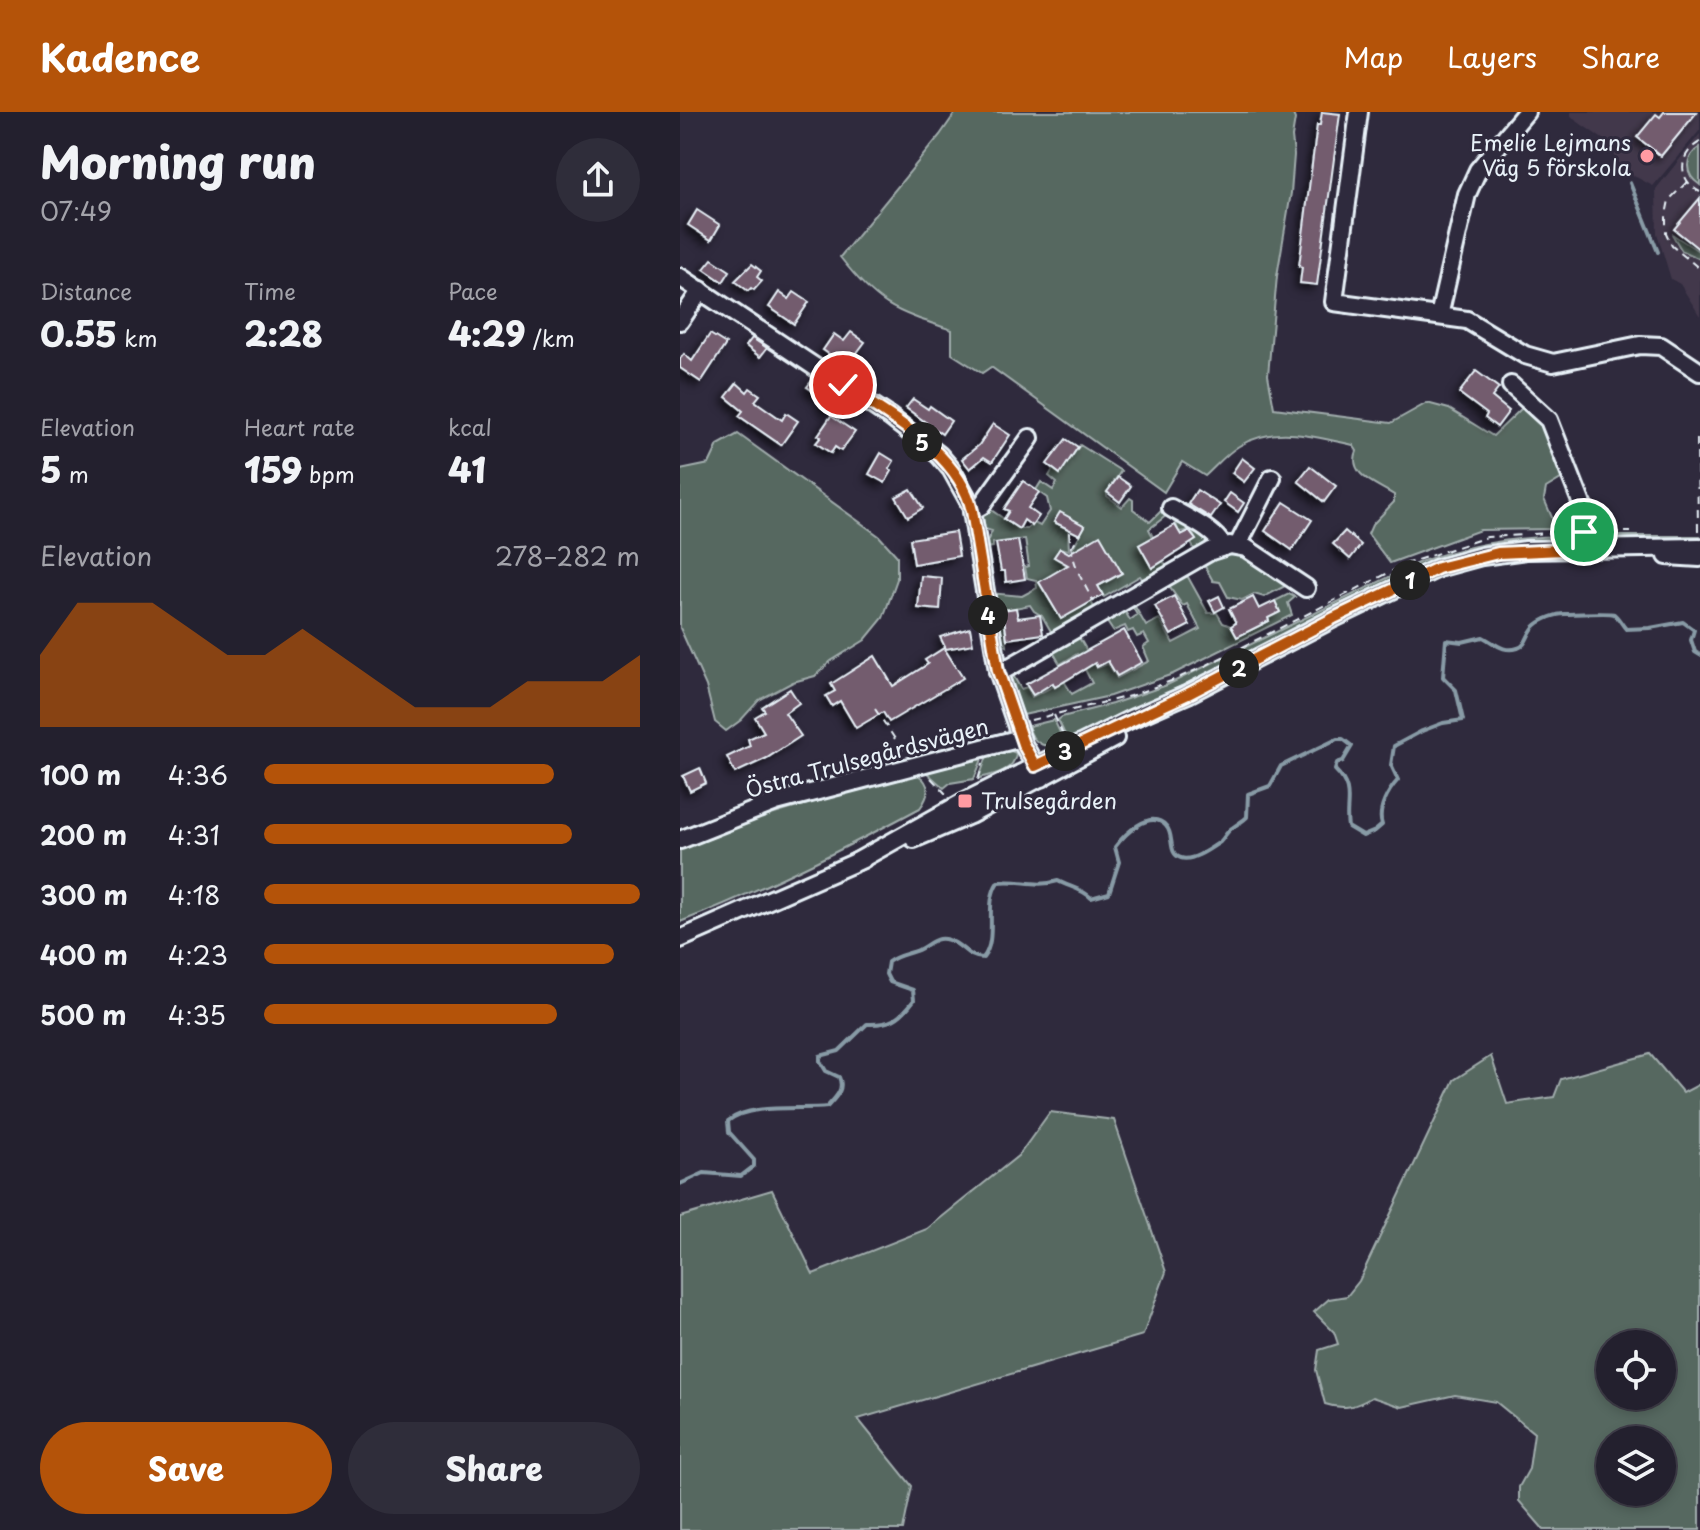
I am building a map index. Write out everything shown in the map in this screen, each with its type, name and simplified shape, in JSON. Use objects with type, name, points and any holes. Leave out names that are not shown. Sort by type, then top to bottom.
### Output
[{"type":"street","points":[[1359,112],[1334,302],[1467,320],[1525,355],[1553,363],[1640,345],[1661,346],[1700,372]]},
{"type":"street","points":[[1439,316],[1467,194],[1478,170],[1526,112]]},
{"type":"street","points":[[680,277],[890,417],[936,452],[960,482],[972,511],[998,671],[1021,738],[1038,772]]},
{"type":"street","points":[[680,321],[701,290]]},
{"type":"street","points":[[1511,385],[1549,420],[1556,433],[1583,507],[1582,549]]},
{"type":"street","points":[[972,511],[981,506],[1030,438]]},
{"type":"street","points":[[998,671],[1230,546],[1272,478]]},
{"type":"street","points":[[1171,508],[1230,546],[1246,548],[1306,588]]},
{"type":"street","points":[[680,939],[856,862],[965,801],[1038,772],[1347,611],[1438,568],[1498,553],[1699,540]]},
{"type":"street","points":[[1582,549],[1700,558]]},
{"type":"street","name":"Östra Trulsegårdsvägen","points":[[680,840],[776,802],[1021,738]]},
{"type":"path","points":[[1700,142],[1689,149],[1684,157],[1683,174],[1687,182],[1700,192]]},
{"type":"path","points":[[1687,182],[1669,200],[1666,233],[1672,246],[1700,269]]},
{"type":"path","points":[[1699,540],[1697,438],[1700,433]]},
{"type":"path","points":[[1069,532],[1075,568],[1101,614]]},
{"type":"path","points":[[1070,549],[1078,537]]},
{"type":"path","points":[[979,783],[982,750]]},
{"type":"shaded area","name":"Emelie Lejmans Väg 5 förskola","points":[[1571,112],[1700,112],[1700,130],[1653,186],[1623,170],[1607,142],[1571,117]]},
{"type":"shaded area","points":[[1700,134],[1700,316],[1680,284],[1671,279],[1657,233],[1656,189]]},
{"type":"green space","points":[[956,112],[1292,112],[1295,119],[1291,193],[1277,276],[1268,375],[1274,408],[1391,423],[1427,403],[1449,409],[1493,436],[1523,407],[1544,423],[1564,477],[1546,488],[1544,499],[1557,529],[1480,530],[1390,563],[1368,534],[1372,525],[1394,502],[1394,495],[1360,473],[1355,459],[1357,451],[1353,445],[1295,434],[1266,435],[1235,449],[1205,476],[1182,462],[1164,492],[991,367],[982,373],[952,354],[952,330],[889,305],[866,287],[840,257]]},
{"type":"green space","points":[[1700,147],[1700,185],[1691,176],[1688,166],[1691,156]]},
{"type":"green space","points":[[1672,234],[1700,252],[1700,259],[1682,251]]},
{"type":"green space","points":[[738,434],[879,536],[897,556],[897,579],[883,618],[865,640],[831,661],[815,676],[793,682],[759,700],[726,731],[715,722],[706,686],[680,628],[680,470],[709,464],[718,445]]},
{"type":"green space","points":[[1080,445],[1121,471],[1107,496],[1122,507],[1130,498],[1133,509],[1150,522],[1163,509],[1207,535],[1212,543],[1197,555],[1191,543],[1196,540],[1191,530],[1179,532],[1167,515],[1149,529],[1153,537],[1139,545],[1151,567],[1163,561],[1169,571],[1146,584],[1140,576],[1104,597],[1097,587],[1121,573],[1073,556],[1072,549],[1085,526],[1073,520],[1068,531],[1069,550],[1060,548],[1054,557],[1070,568],[1039,583],[1061,619],[1086,605],[1085,592],[1094,607],[1093,612],[1055,638],[1042,616],[1030,605],[1004,610],[1007,646],[998,641],[990,593],[1022,596],[1037,588],[1036,580],[1027,578],[1025,567],[1029,566],[1025,539],[993,543],[993,547],[984,548],[992,531],[979,527],[980,514],[991,510],[1019,529],[1027,529],[1034,523],[1040,526],[1050,511],[1047,498],[1036,490],[1041,482],[1053,490],[1057,483],[1049,476],[1053,469],[1060,473]]},
{"type":"green space","points":[[1570,536],[1552,541],[1484,547],[1415,569],[1069,743],[1058,720],[1167,685],[1420,562],[1494,542]]},
{"type":"green space","points":[[1599,536],[1700,536],[1700,541],[1599,540]]},
{"type":"green space","points":[[1237,549],[1291,583],[1264,597],[1254,594],[1242,600],[1228,597],[1220,582],[1213,581],[1203,563]]},
{"type":"green space","points":[[1185,576],[1208,613],[1217,613],[1223,623],[1231,626],[1237,637],[1269,621],[1263,608],[1272,616],[1280,612],[1275,601],[1289,594],[1295,597],[1288,603],[1292,615],[1173,674],[1110,696],[1023,715],[1010,686],[1010,673],[1015,672],[1014,677],[1021,689],[1027,687],[1032,697],[1064,681],[1072,694],[1092,683],[1077,654],[1060,664],[1052,650],[1077,634],[1097,668],[1108,664],[1117,678],[1149,661],[1143,647],[1149,643],[1144,634],[1137,637],[1133,630],[1128,632],[1125,626],[1113,631],[1105,619],[1123,608],[1130,620],[1137,615],[1133,603],[1146,626],[1159,619],[1173,643],[1200,629],[1187,604],[1183,606],[1168,585]]},
{"type":"green space","points":[[1054,720],[1066,745],[1053,747],[1037,742],[1029,726]]},
{"type":"green space","points":[[1006,749],[1016,753],[1012,764],[1002,771],[979,778],[987,756]]},
{"type":"green space","points":[[982,759],[974,779],[950,783],[944,788],[925,771]]},
{"type":"green space","points":[[918,775],[928,790],[920,808],[802,869],[680,922],[680,850],[761,818],[897,777]]},
{"type":"green space","points":[[1650,1054],[1683,1093],[1700,1084],[1700,1530],[1544,1530],[1519,1501],[1519,1487],[1529,1469],[1534,1433],[1496,1402],[1455,1395],[1402,1407],[1372,1397],[1349,1406],[1325,1404],[1316,1370],[1319,1350],[1338,1344],[1334,1332],[1314,1312],[1329,1299],[1347,1296],[1359,1281],[1454,1080],[1491,1056],[1507,1104],[1554,1097],[1561,1079]]},
{"type":"green space","points":[[1050,1112],[1114,1120],[1166,1272],[1143,1335],[858,1419],[912,1486],[903,1530],[680,1530],[680,1217],[772,1190],[813,1274],[927,1229],[1019,1155]]},
{"type":"building","points":[[1322,112],[1340,114],[1317,285],[1300,283],[1302,267],[1299,266],[1317,125],[1320,125]]},
{"type":"building","points":[[1664,112],[1697,112],[1661,156],[1637,137],[1656,114],[1660,117]]},
{"type":"building","points":[[1700,198],[1700,250],[1674,229]]},
{"type":"building","points":[[697,210],[720,225],[711,240],[688,225]]},
{"type":"building","points":[[712,259],[730,271],[723,282],[704,269]]},
{"type":"building","points":[[752,264],[761,271],[757,277],[762,281],[754,290],[751,288],[748,291],[735,281]]},
{"type":"building","points":[[779,292],[789,299],[794,292],[809,302],[794,324],[769,307]]},
{"type":"building","points":[[851,332],[865,342],[853,358],[863,366],[857,374],[823,350],[834,334],[844,341]]},
{"type":"building","points":[[710,334],[726,344],[701,382],[680,368],[680,359],[684,354],[692,361]]},
{"type":"building","points":[[752,338],[767,348],[760,357],[746,346]]},
{"type":"building","points":[[1476,371],[1499,388],[1492,397],[1509,411],[1497,427],[1485,418],[1487,414],[1459,393]]},
{"type":"building","points":[[813,379],[828,389],[822,397],[807,387]]},
{"type":"building","points":[[737,383],[747,392],[750,388],[760,395],[755,401],[782,420],[786,413],[798,421],[781,445],[739,416],[743,411],[726,397]]},
{"type":"building","points":[[831,392],[839,398],[830,411],[822,406]]},
{"type":"building","points":[[913,399],[928,409],[930,406],[951,421],[942,434],[906,408]]},
{"type":"building","points":[[831,416],[855,432],[841,451],[835,447],[831,453],[816,443]]},
{"type":"building","points":[[993,424],[1010,435],[992,462],[984,457],[970,469],[962,459],[979,445]]},
{"type":"building","points":[[1066,439],[1078,447],[1060,474],[1047,464]]},
{"type":"building","points":[[881,453],[894,461],[885,483],[869,474]]},
{"type":"building","points":[[1242,458],[1255,468],[1244,482],[1232,473]]},
{"type":"building","points":[[1310,466],[1336,486],[1324,502],[1298,481]]},
{"type":"building","points":[[1118,477],[1131,486],[1120,502],[1107,492]]},
{"type":"building","points":[[1023,481],[1039,492],[1028,508],[1039,516],[1032,526],[1024,520],[1019,529],[1004,519],[1009,511],[1004,509]]},
{"type":"building","points":[[911,489],[923,508],[908,517],[896,497]]},
{"type":"building","points":[[1197,490],[1220,505],[1211,518],[1188,504]]},
{"type":"building","points":[[1230,493],[1244,503],[1238,512],[1224,502]]},
{"type":"building","points":[[1284,502],[1312,520],[1292,550],[1265,531]]},
{"type":"building","points":[[1060,512],[1085,526],[1080,535],[1054,522]]},
{"type":"building","points":[[1175,525],[1181,535],[1189,531],[1196,540],[1152,568],[1139,545]]},
{"type":"building","points":[[1345,531],[1361,545],[1350,559],[1333,544]]},
{"type":"building","points":[[955,532],[959,556],[914,564],[910,539]]},
{"type":"building","points":[[1100,535],[1122,573],[1098,586],[1103,595],[1061,619],[1039,582],[1068,565],[1054,557],[1060,548],[1069,553]]},
{"type":"building","points":[[1018,540],[1025,579],[1006,582],[996,543]]},
{"type":"building","points":[[921,576],[942,578],[940,610],[918,608]]},
{"type":"building","points":[[1174,596],[1190,625],[1171,635],[1155,606]]},
{"type":"building","points":[[1219,596],[1224,607],[1215,612],[1209,601]]},
{"type":"building","points":[[1253,597],[1259,609],[1275,601],[1280,612],[1237,637],[1231,626],[1236,623],[1229,609]]},
{"type":"building","points":[[1016,608],[1018,618],[1040,615],[1043,634],[1007,639],[1003,610]]},
{"type":"building","points":[[970,628],[973,644],[946,649],[940,637]]},
{"type":"building","points":[[1124,630],[1142,662],[1117,676],[1108,661],[1097,667],[1095,663],[1055,687],[1053,683],[1033,695],[1026,684]]},
{"type":"building","points":[[944,648],[963,678],[889,722],[883,712],[856,728],[840,701],[832,706],[826,696],[835,691],[831,684],[875,656],[893,686],[928,664],[925,660]]},
{"type":"building","points":[[790,689],[799,703],[785,713],[801,736],[767,758],[735,773],[727,757],[750,746],[748,739],[764,732],[755,717],[765,711],[762,707]]},
{"type":"building","points":[[700,768],[706,783],[690,791],[683,776]]},
{"type":"waterway","points":[[1630,183],[1658,252]]},
{"type":"waterway","points":[[680,1184],[704,1173],[741,1176],[754,1166],[754,1160],[729,1132],[728,1121],[737,1115],[761,1109],[827,1107],[838,1094],[841,1082],[839,1077],[826,1071],[820,1056],[839,1051],[867,1024],[894,1020],[914,1000],[913,990],[890,982],[886,974],[888,962],[939,939],[949,940],[971,955],[983,958],[990,941],[992,900],[998,882],[1042,884],[1058,881],[1091,898],[1109,893],[1119,862],[1115,847],[1138,825],[1160,821],[1169,830],[1172,848],[1177,856],[1185,859],[1196,856],[1220,842],[1230,829],[1247,817],[1248,794],[1270,786],[1281,766],[1337,739],[1343,739],[1352,746],[1343,761],[1337,763],[1335,770],[1347,791],[1348,827],[1363,836],[1375,831],[1382,825],[1384,801],[1398,780],[1391,765],[1394,746],[1443,723],[1463,720],[1456,690],[1443,677],[1446,640],[1462,642],[1483,637],[1499,647],[1513,649],[1521,646],[1533,628],[1550,617],[1611,613],[1626,629],[1683,622],[1694,630],[1691,640],[1695,652],[1700,655]]},
{"type":"place","name":"Emelie Lejmans Väg 5 förskola","points":[[1647,156]]},
{"type":"place","name":"Trulsegården","points":[[965,801]]},
{"type":"route","points":[[843,385],[939,455],[966,492],[971,505],[998,671],[1023,744],[1035,766],[1188,694],[1438,568],[1498,553],[1582,549],[1584,532]]}]
